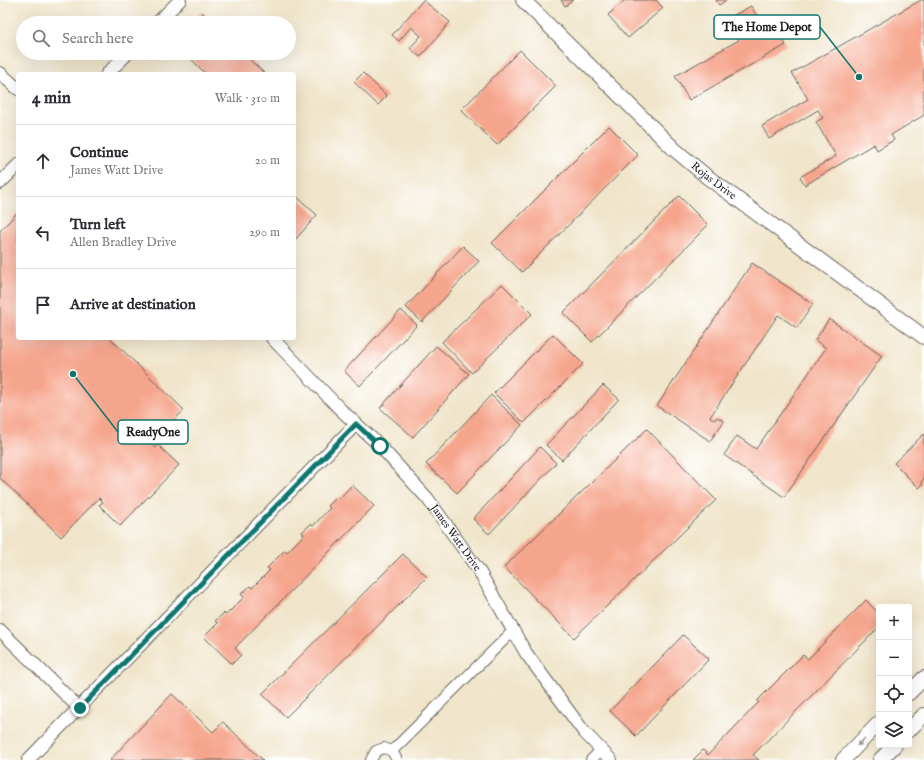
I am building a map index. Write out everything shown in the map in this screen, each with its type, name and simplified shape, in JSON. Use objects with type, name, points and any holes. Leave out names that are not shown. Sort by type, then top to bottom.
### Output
[{"type":"main road","name":"Rojas Drive","points":[[523,0],[674,149],[706,176],[924,337]]},
{"type":"main road","points":[[912,690],[924,678]]},
{"type":"main road","points":[[912,727],[924,715]]},
{"type":"main road","points":[[843,760],[876,726]]},
{"type":"main road","points":[[880,760],[892,748]]},
{"type":"street","points":[[164,16],[180,0]]},
{"type":"street","points":[[109,72],[121,60]]},
{"type":"street","points":[[0,74],[16,87]]},
{"type":"street","points":[[0,183],[16,167]]},
{"type":"street","name":"James Watt Drive","points":[[274,340],[356,424],[396,462],[447,524],[479,571],[526,653],[558,698],[611,760]]},
{"type":"street","points":[[28,760],[356,424]]},
{"type":"street","points":[[0,630],[80,708]]},
{"type":"street","points":[[371,760],[373,754],[380,749],[388,749],[395,755],[513,631]]},
{"type":"street","points":[[591,760],[601,750]]},
{"type":"building","points":[[423,0],[450,22],[420,57],[410,48],[421,36],[411,27],[399,41],[392,35]]},
{"type":"building","points":[[561,0],[573,0],[565,6]]},
{"type":"building","points":[[625,0],[656,0],[663,8],[628,38],[608,15]]},
{"type":"building","points":[[716,0],[727,0],[719,5]]},
{"type":"building","points":[[921,0],[924,0],[924,115],[891,135],[894,140],[877,150],[874,144],[805,185],[800,177],[836,156],[816,122],[823,118],[818,110],[769,139],[762,126],[808,99],[792,73]]},
{"type":"building","points":[[751,6],[766,32],[775,27],[786,45],[689,100],[675,76],[739,40],[727,19]]},
{"type":"building","points":[[202,12],[206,16],[198,16]]},
{"type":"building","points":[[520,50],[556,86],[497,145],[461,110]]},
{"type":"building","points":[[192,60],[250,60],[263,72],[204,72]]},
{"type":"building","points":[[363,73],[387,96],[378,105],[354,82]]},
{"type":"building","points":[[609,126],[638,155],[522,272],[492,243]]},
{"type":"building","points":[[296,196],[317,215],[296,239]]},
{"type":"building","points":[[679,196],[708,225],[592,342],[563,313]]},
{"type":"building","points":[[16,214],[16,340],[112,340],[184,410],[151,444],[155,448],[158,445],[179,465],[120,526],[99,505],[103,502],[99,498],[61,537],[0,478],[0,231]]},
{"type":"building","points":[[463,246],[479,261],[422,322],[406,307]]},
{"type":"building","points":[[752,263],[813,304],[797,328],[778,315],[710,417],[715,420],[717,417],[724,421],[710,441],[657,406]]},
{"type":"building","points":[[502,284],[532,314],[472,373],[442,342]]},
{"type":"building","points":[[401,310],[417,325],[360,386],[344,371]]},
{"type":"building","points":[[829,319],[882,356],[784,497],[724,455],[737,436],[756,449],[826,348],[815,340]]},
{"type":"building","points":[[553,334],[583,364],[524,423],[494,393]]},
{"type":"building","points":[[436,346],[469,374],[413,437],[380,408]]},
{"type":"building","points":[[603,385],[619,399],[562,460],[546,445]]},
{"type":"building","points":[[491,395],[522,425],[457,493],[426,464]]},
{"type":"building","points":[[647,429],[716,500],[574,638],[504,567]]},
{"type":"building","points":[[924,434],[924,479],[921,482],[923,484],[919,488],[894,463]]},
{"type":"building","points":[[540,447],[556,463],[489,534],[473,519]]},
{"type":"building","points":[[352,485],[374,506],[235,648],[241,655],[232,664],[204,637],[218,623],[215,621],[224,613],[226,615],[244,597],[241,594],[250,586],[252,588],[270,570],[267,568],[285,550],[287,552],[304,535],[302,532],[311,524],[313,526],[330,508],[328,506],[337,497],[339,499]]},
{"type":"building","points":[[403,554],[427,577],[286,717],[262,694]]},
{"type":"building","points":[[866,600],[876,611],[876,630],[753,755],[759,760],[693,760],[703,750],[708,755],[759,702],[757,701],[803,655],[808,659]]},
{"type":"building","points":[[683,635],[709,659],[636,736],[610,711]]},
{"type":"building","points":[[172,694],[213,732],[223,722],[263,760],[110,760]]},
{"type":"place","name":"The Home Depot","points":[[859,77]]},
{"type":"place","name":"ReadyOne","points":[[73,374]]},
{"type":"route","points":[[80,708],[356,424],[380,446]]}]
